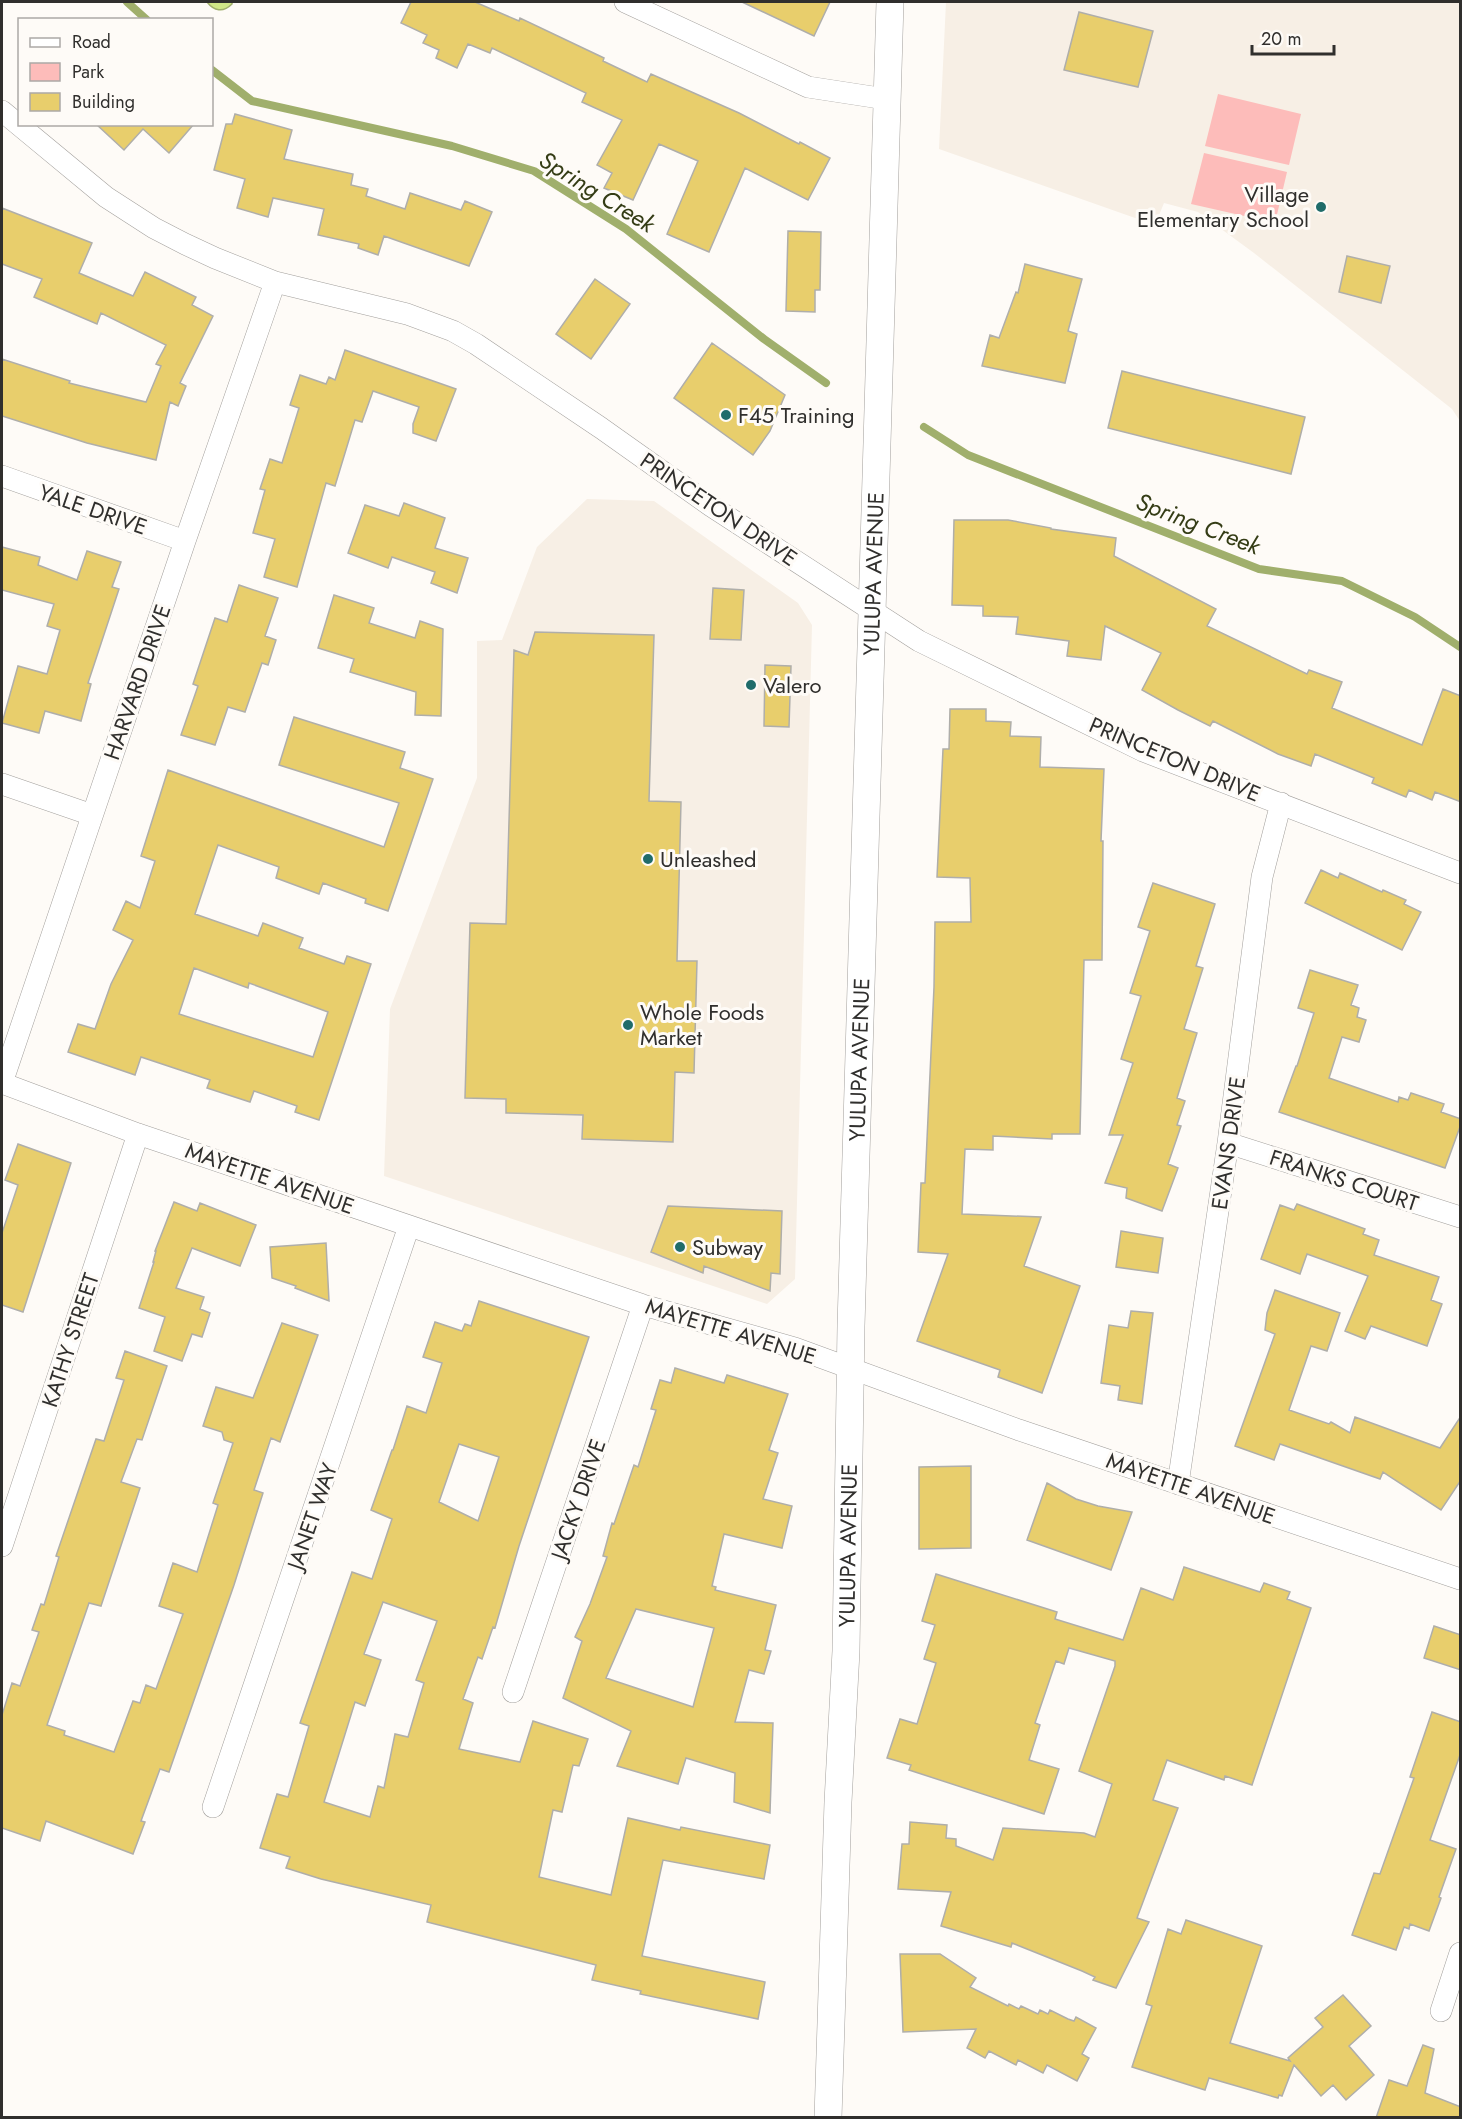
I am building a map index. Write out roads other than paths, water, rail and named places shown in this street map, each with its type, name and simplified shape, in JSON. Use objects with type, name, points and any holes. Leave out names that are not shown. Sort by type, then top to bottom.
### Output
[{"type":"street","points":[[625,2],[808,87],[886,99]]},
{"type":"street","name":"YULUPA AVENUE","points":[[828,2118],[837,1825],[846,1651],[850,1368],[890,2]]},
{"type":"street","name":"PRINCETON DRIVE","points":[[2,111],[18,124]]},
{"type":"street","name":"PRINCETON DRIVE","points":[[20,126],[127,212],[215,258],[275,282],[407,314],[461,335],[497,356],[711,506],[919,641],[1143,751],[1461,873]]},
{"type":"street","name":"HARVARD DRIVE","points":[[2,1083],[275,282]]},
{"type":"street","name":"YALE DRIVE","points":[[2,476],[185,541]]},
{"type":"street","points":[[2,784],[92,815]]},
{"type":"street","name":"EVANS DRIVE","points":[[1178,1484],[1228,1143],[1262,877],[1281,803]]},
{"type":"street","name":"MAYETTE AVENUE","points":[[2,1083],[138,1134],[643,1305],[795,1348],[1019,1430],[1461,1580]]},
{"type":"street","name":"KATHY STREET","points":[[2,1546],[138,1134]]},
{"type":"street","name":"FRANKS COURT","points":[[1228,1143],[1461,1217]]},
{"type":"street","name":"JANET WAY","points":[[213,1807],[410,1226]]},
{"type":"street","name":"JACKY DRIVE","points":[[513,1692],[643,1305]]},
{"type":"street","points":[[1441,2011],[1461,1953]]},
{"type":"waterway","name":"Spring Creek","points":[[127,2],[145,18]]},
{"type":"waterway","name":"Spring Creek","points":[[213,71],[252,101],[452,146],[534,171],[626,229],[764,339],[826,383]]},
{"type":"waterway","name":"Spring Creek","points":[[924,427],[968,455],[1259,569],[1342,581],[1415,617],[1460,647]]},
{"type":"place","name":"Village Elementary School","points":[[1321,207]]},
{"type":"place","name":"F45 Training","points":[[726,415]]},
{"type":"place","name":"Valero","points":[[751,685]]},
{"type":"place","name":"Unleashed","points":[[648,859]]},
{"type":"place","name":"Whole Foods Market","points":[[628,1025]]},
{"type":"place","name":"Subway","points":[[680,1247]]}]
